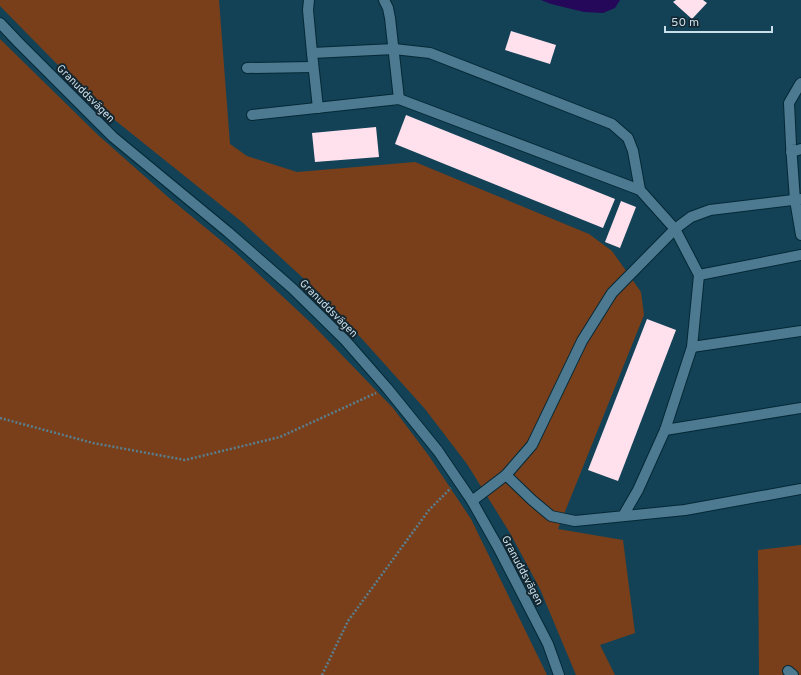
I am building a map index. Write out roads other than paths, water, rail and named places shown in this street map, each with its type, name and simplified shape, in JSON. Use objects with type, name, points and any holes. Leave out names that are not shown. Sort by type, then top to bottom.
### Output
[{"type":"street","points":[[309,0],[308,10],[318,108]]},
{"type":"street","points":[[384,0],[388,8],[390,18],[399,98]]},
{"type":"street","name":"Granuddsvägen","points":[[0,24],[113,137],[228,232],[292,288],[345,340],[387,388],[438,451],[472,501],[498,547],[548,644],[559,675]]},
{"type":"street","points":[[312,52],[394,49],[430,53],[612,124],[628,138],[633,151],[640,190]]},
{"type":"street","points":[[247,68],[313,67]]},
{"type":"street","points":[[801,83],[789,103],[796,151],[801,235]]},
{"type":"street","points":[[252,115],[399,98],[640,190],[674,229],[699,275],[692,347],[665,430],[638,490],[623,516]]},
{"type":"street","points":[[472,501],[506,475],[532,445],[582,341],[612,293],[674,229],[691,217],[710,210],[798,199]]},
{"type":"street","points":[[699,275],[801,255]]},
{"type":"street","points":[[692,347],[801,331]]},
{"type":"street","points":[[665,430],[801,408]]},
{"type":"street","points":[[506,475],[550,516],[575,521],[685,510],[801,489]]}]
